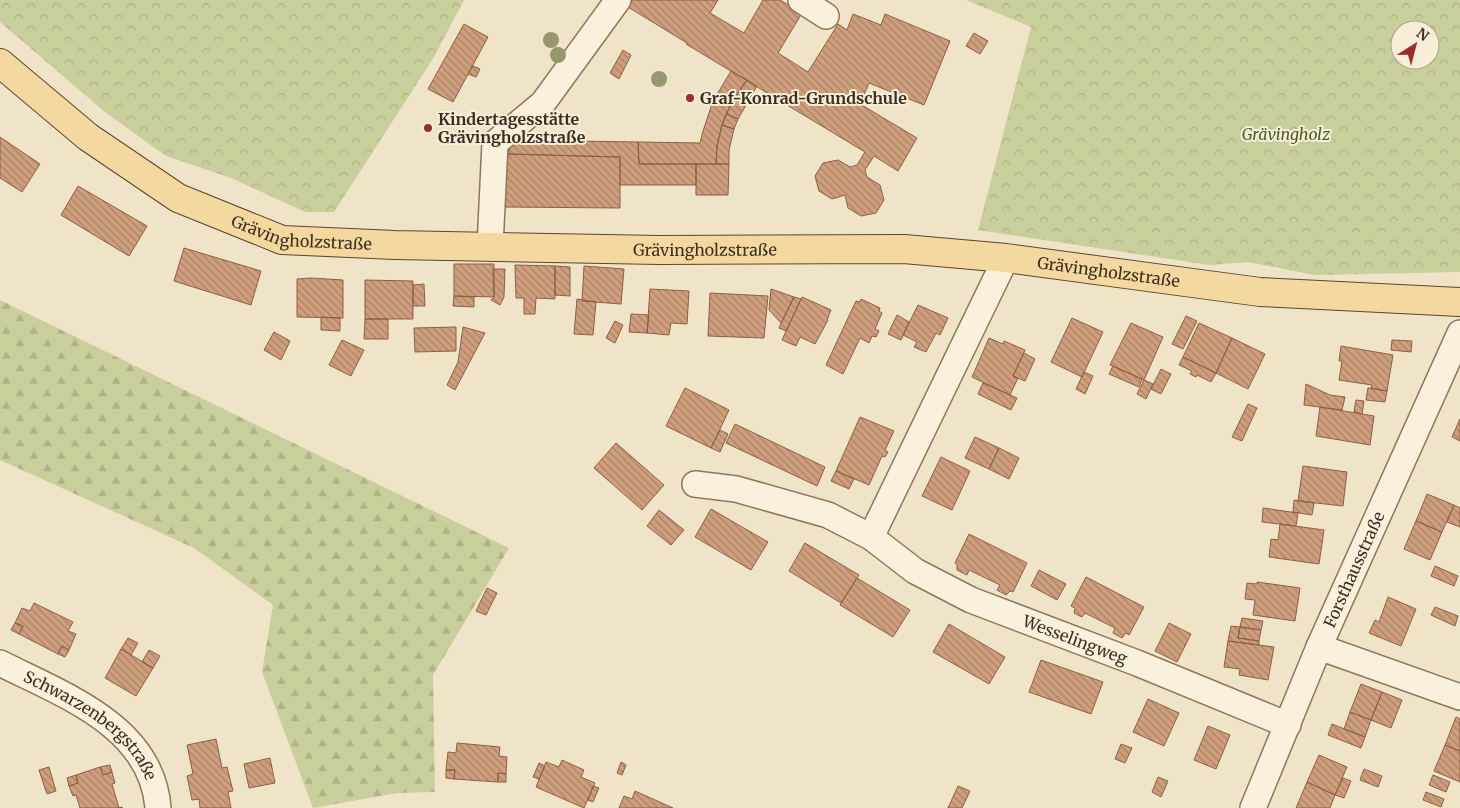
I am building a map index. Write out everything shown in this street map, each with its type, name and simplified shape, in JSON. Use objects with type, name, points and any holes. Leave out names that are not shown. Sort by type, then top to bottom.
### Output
[{"type":"main road","name":"Grävingholzstraße","points":[[0,63],[88,137],[178,198],[282,240],[660,250],[904,249],[1006,258],[1260,292],[1460,302]]},
{"type":"street","points":[[490,247],[495,144],[543,103],[618,0]]},
{"type":"street","points":[[801,0],[826,16]]},
{"type":"street","points":[[871,537],[1006,258]]},
{"type":"street","name":"Forsthausstraße","points":[[1253,808],[1319,647],[1451,374],[1460,333]]},
{"type":"street","name":"Wesselingweg","points":[[695,484],[736,489],[828,515],[871,537],[915,571],[971,600],[1136,663],[1288,725]]},
{"type":"street","points":[[1319,647],[1460,697]]},
{"type":"street","name":"Schwarzenbergstraße","points":[[0,663],[87,707],[124,735],[145,763],[157,796],[158,808]]},
{"type":"green space","points":[[0,0],[464,0],[434,57],[334,212],[305,212],[231,178],[166,156],[105,112],[0,22]]},
{"type":"green space","name":"Grävingholz","points":[[966,0],[1460,0],[1460,272],[1314,275],[1248,262],[1209,265],[978,230],[1031,27]]},
{"type":"green space","points":[[0,300],[509,548],[433,675],[435,792],[397,793],[313,808],[262,672],[273,605],[194,548],[0,460]]},
{"type":"building","points":[[632,0],[718,0],[710,13],[744,33],[763,0],[780,0],[802,13],[778,53],[808,72],[838,24],[847,30],[853,14],[881,25],[885,14],[950,41],[924,105],[869,83],[860,104],[917,138],[898,171],[874,156],[865,170],[867,177],[880,185],[884,200],[876,213],[861,216],[848,208],[845,195],[832,199],[819,191],[815,176],[823,163],[838,160],[850,167],[857,165],[865,152],[628,7]]},
{"type":"building","points":[[464,24],[488,37],[453,102],[428,89]]},
{"type":"building","points":[[974,33],[988,41],[980,54],[966,46]]},
{"type":"building","points":[[623,50],[631,55],[619,79],[610,73]]},
{"type":"building","points":[[473,66],[480,69],[476,77],[468,74]]},
{"type":"building","points":[[731,71],[747,80],[731,104],[722,125],[717,146],[716,164],[639,164],[638,142],[700,143],[713,101]]},
{"type":"building","points":[[747,80],[757,86],[738,119],[726,114]]},
{"type":"building","points":[[726,114],[738,119],[734,129],[722,125]]},
{"type":"building","points":[[722,125],[734,129],[729,150],[729,164],[716,164],[717,146]]},
{"type":"building","points":[[0,137],[40,164],[22,192],[0,178]]},
{"type":"building","points":[[509,140],[638,142],[639,164],[696,164],[696,185],[620,185],[620,157],[509,154]]},
{"type":"building","points":[[506,154],[620,157],[620,208],[505,207]]},
{"type":"building","points":[[696,164],[729,164],[728,195],[696,195]]},
{"type":"building","points":[[78,186],[147,226],[129,256],[61,215]]},
{"type":"building","points":[[184,248],[261,271],[251,305],[174,281]]},
{"type":"building","points":[[454,264],[494,264],[494,297],[454,296]]},
{"type":"building","points":[[515,265],[555,266],[555,299],[536,298],[535,314],[524,314],[524,298],[516,298]]},
{"type":"building","points":[[555,266],[570,267],[570,296],[555,295]]},
{"type":"building","points":[[584,266],[624,269],[621,304],[582,301]]},
{"type":"building","points":[[493,269],[505,269],[504,297],[500,305],[491,300],[494,297]]},
{"type":"building","points":[[297,279],[343,280],[343,318],[297,317]]},
{"type":"building","points":[[365,280],[413,281],[413,319],[365,319]]},
{"type":"building","points":[[424,284],[425,306],[413,306],[413,285]]},
{"type":"building","points":[[650,289],[689,291],[687,324],[671,323],[669,335],[647,333]]},
{"type":"building","points":[[771,289],[794,297],[781,323],[769,310]]},
{"type":"building","points":[[710,293],[768,296],[764,338],[708,336]]},
{"type":"building","points":[[454,296],[474,297],[474,307],[453,306]]},
{"type":"building","points":[[794,297],[801,299],[786,331],[779,328]]},
{"type":"building","points":[[802,297],[831,310],[828,320],[815,344],[800,337],[796,346],[782,340]]},
{"type":"building","points":[[577,299],[596,302],[593,335],[574,334]]},
{"type":"building","points":[[861,299],[880,308],[879,311],[882,313],[875,329],[879,331],[876,337],[872,336],[869,343],[860,338],[843,374],[826,365],[856,301],[860,302]]},
{"type":"building","points":[[918,305],[948,318],[940,335],[936,333],[926,352],[914,347],[917,342],[903,335]]},
{"type":"building","points":[[631,314],[649,315],[647,333],[629,332]]},
{"type":"building","points":[[897,315],[909,322],[901,340],[888,334]]},
{"type":"building","points":[[1186,316],[1197,321],[1183,349],[1172,344]]},
{"type":"building","points":[[321,317],[340,318],[340,331],[321,330]]},
{"type":"building","points":[[1072,318],[1103,332],[1082,377],[1051,362]]},
{"type":"building","points":[[365,319],[388,319],[388,339],[364,339]]},
{"type":"building","points":[[615,321],[623,325],[615,343],[606,338]]},
{"type":"building","points":[[1131,323],[1163,337],[1144,380],[1110,365]]},
{"type":"building","points":[[1199,323],[1232,338],[1216,373],[1183,357]]},
{"type":"building","points":[[456,327],[456,351],[415,352],[414,328]]},
{"type":"building","points":[[463,327],[485,333],[455,390],[447,385],[458,362]]},
{"type":"building","points":[[274,332],[290,341],[281,360],[264,350]]},
{"type":"building","points":[[989,338],[1003,344],[1004,341],[1025,350],[1013,376],[1018,378],[1010,395],[972,377]]},
{"type":"building","points":[[1232,338],[1265,354],[1248,389],[1216,373]]},
{"type":"building","points":[[342,340],[364,350],[351,376],[329,365]]},
{"type":"building","points":[[1392,340],[1412,341],[1411,352],[1391,350]]},
{"type":"building","points":[[1341,346],[1393,355],[1387,391],[1371,388],[1372,385],[1339,380],[1342,361],[1339,361]]},
{"type":"building","points":[[1024,353],[1035,359],[1025,381],[1013,376]]},
{"type":"building","points":[[1183,357],[1216,373],[1211,382],[1197,375],[1196,377],[1190,374],[1192,371],[1179,365]]},
{"type":"building","points":[[1113,366],[1142,379],[1139,387],[1109,374]]},
{"type":"building","points":[[1161,369],[1171,374],[1161,394],[1151,389]]},
{"type":"building","points":[[1084,372],[1093,376],[1085,394],[1076,389]]},
{"type":"building","points":[[1144,380],[1153,384],[1146,399],[1137,394]]},
{"type":"building","points":[[983,383],[1017,398],[1011,410],[978,394]]},
{"type":"building","points":[[1306,384],[1330,395],[1345,397],[1342,410],[1304,405]]},
{"type":"building","points":[[685,388],[729,410],[711,448],[666,426]]},
{"type":"building","points":[[1368,388],[1387,391],[1385,402],[1366,400]]},
{"type":"building","points":[[1356,400],[1364,401],[1362,414],[1354,412]]},
{"type":"building","points":[[1248,404],[1257,408],[1242,441],[1232,437]]},
{"type":"building","points":[[1320,407],[1374,416],[1370,445],[1316,436]]},
{"type":"building","points":[[860,417],[894,431],[885,450],[888,452],[885,457],[882,456],[869,485],[836,471]]},
{"type":"building","points":[[1460,419],[1460,441],[1452,437]]},
{"type":"building","points":[[735,424],[825,467],[817,486],[726,443]]},
{"type":"building","points":[[720,430],[728,434],[720,452],[711,448]]},
{"type":"building","points":[[975,437],[999,448],[989,469],[965,458]]},
{"type":"building","points":[[616,443],[664,485],[642,510],[594,468]]},
{"type":"building","points":[[999,448],[1019,458],[1009,479],[989,469]]},
{"type":"building","points":[[941,457],[970,471],[952,510],[922,496]]},
{"type":"building","points":[[1303,466],[1347,472],[1343,506],[1298,501]]},
{"type":"building","points":[[836,471],[854,479],[849,489],[831,481]]},
{"type":"building","points":[[1427,494],[1454,505],[1442,532],[1416,521]]},
{"type":"building","points":[[1294,500],[1314,503],[1312,515],[1293,512]]},
{"type":"building","points":[[1454,505],[1460,508],[1460,527],[1447,522]]},
{"type":"building","points":[[1263,508],[1298,513],[1296,526],[1262,522]]},
{"type":"building","points":[[711,509],[768,542],[751,570],[695,537]]},
{"type":"building","points":[[659,510],[684,530],[671,545],[647,526]]},
{"type":"building","points":[[1416,521],[1442,532],[1430,560],[1404,549]]},
{"type":"building","points":[[1280,524],[1324,530],[1319,564],[1269,557],[1271,539],[1278,540]]},
{"type":"building","points":[[969,534],[1027,563],[1013,592],[1010,591],[1006,595],[997,590],[1000,585],[969,570],[967,575],[957,570],[957,564],[955,563]]},
{"type":"building","points":[[805,543],[859,575],[841,603],[789,571]]},
{"type":"building","points":[[1435,566],[1458,576],[1454,586],[1431,576]]},
{"type":"building","points":[[1039,570],[1066,584],[1057,600],[1031,586]]},
{"type":"building","points":[[1086,577],[1144,607],[1129,635],[1126,633],[1122,638],[1113,633],[1115,628],[1085,613],[1082,617],[1074,613],[1075,608],[1071,606]]},
{"type":"building","points":[[857,578],[910,610],[893,637],[840,605]]},
{"type":"building","points":[[1257,582],[1300,588],[1295,621],[1253,615],[1255,600],[1245,599],[1247,583],[1257,584]]},
{"type":"building","points":[[487,588],[497,593],[486,615],[476,611]]},
{"type":"building","points":[[1388,597],[1416,609],[1401,646],[1369,633],[1375,620],[1379,622]]},
{"type":"building","points":[[34,603],[73,622],[68,631],[76,634],[69,650],[62,646],[58,654],[19,634],[23,626],[15,623],[22,608],[30,611]]},
{"type":"building","points":[[1435,607],[1458,616],[1455,626],[1431,615]]},
{"type":"building","points":[[1242,618],[1263,621],[1261,630],[1240,627]]},
{"type":"building","points":[[15,623],[23,626],[19,634],[11,630]]},
{"type":"building","points":[[1169,623],[1191,634],[1177,662],[1155,651]]},
{"type":"building","points":[[949,624],[1005,657],[989,684],[933,652]]},
{"type":"building","points":[[1231,626],[1240,627],[1238,638],[1259,641],[1259,645],[1228,641]]},
{"type":"building","points":[[1240,627],[1261,630],[1259,641],[1238,638]]},
{"type":"building","points":[[128,638],[138,643],[131,655],[121,649]]},
{"type":"building","points":[[1228,641],[1274,647],[1268,680],[1239,675],[1240,669],[1224,667]]},
{"type":"building","points":[[62,646],[69,650],[65,657],[58,654]]},
{"type":"building","points":[[121,649],[153,668],[136,696],[105,678]]},
{"type":"building","points":[[149,650],[160,656],[153,668],[142,662]]},
{"type":"building","points":[[1041,660],[1103,682],[1091,714],[1029,692]]},
{"type":"building","points":[[1361,684],[1382,692],[1371,720],[1350,712]]},
{"type":"building","points":[[1382,692],[1402,700],[1391,728],[1371,720]]},
{"type":"building","points":[[1148,699],[1179,713],[1164,746],[1133,732]]},
{"type":"building","points":[[1350,712],[1371,720],[1365,737],[1344,729]]},
{"type":"building","points":[[1456,717],[1460,719],[1460,751],[1445,745]]},
{"type":"building","points":[[1332,724],[1365,737],[1361,748],[1328,735]]},
{"type":"building","points":[[1208,726],[1230,735],[1216,769],[1194,760]]},
{"type":"building","points":[[216,739],[222,768],[227,767],[233,791],[228,792],[231,808],[200,808],[199,799],[192,800],[187,776],[193,774],[187,745]]},
{"type":"building","points":[[457,743],[500,747],[499,756],[507,757],[506,774],[498,773],[498,782],[454,779],[455,770],[446,770],[448,752],[456,753]]},
{"type":"building","points":[[1121,744],[1132,748],[1125,763],[1115,759]]},
{"type":"building","points":[[1445,745],[1460,751],[1460,782],[1434,771]]},
{"type":"building","points":[[1319,755],[1347,767],[1335,795],[1307,782]]},
{"type":"building","points":[[270,758],[275,783],[249,788],[244,764]]},
{"type":"building","points":[[562,760],[584,770],[581,777],[595,783],[584,808],[536,787],[546,762],[559,767]]},
{"type":"building","points":[[621,762],[626,765],[622,775],[617,773]]},
{"type":"building","points":[[539,763],[545,766],[539,779],[533,777]]},
{"type":"building","points":[[110,765],[112,772],[103,775],[100,767]]},
{"type":"building","points":[[49,767],[56,791],[47,794],[39,770]]},
{"type":"building","points":[[100,767],[103,775],[112,772],[115,783],[112,784],[119,808],[80,808],[76,795],[73,796],[69,786],[78,783],[76,775]]},
{"type":"building","points":[[1364,769],[1382,776],[1378,787],[1360,780]]},
{"type":"building","points":[[446,770],[455,770],[454,779],[446,778]]},
{"type":"building","points":[[498,773],[506,774],[506,782],[498,782]]},
{"type":"building","points":[[76,775],[78,783],[69,786],[67,778]]},
{"type":"building","points":[[1433,775],[1450,782],[1446,792],[1429,785]]},
{"type":"building","points":[[1158,777],[1168,781],[1161,797],[1152,792]]},
{"type":"building","points":[[1343,778],[1351,781],[1344,798],[1335,795]]},
{"type":"building","points":[[1307,782],[1335,795],[1330,808],[1296,808]]},
{"type":"building","points":[[593,786],[599,788],[593,802],[588,800]]},
{"type":"building","points":[[958,786],[970,791],[962,808],[948,808]]},
{"type":"building","points":[[635,791],[673,808],[619,808],[624,796],[632,799]]},
{"type":"building","points":[[1426,792],[1444,799],[1441,807],[1423,800]]},
{"type":"place","name":"Graf-Konrad-Grundschule","points":[[690,98]]},
{"type":"place","name":"Kindertagesstätte Grävingholzstraße","points":[[428,128]]}]
